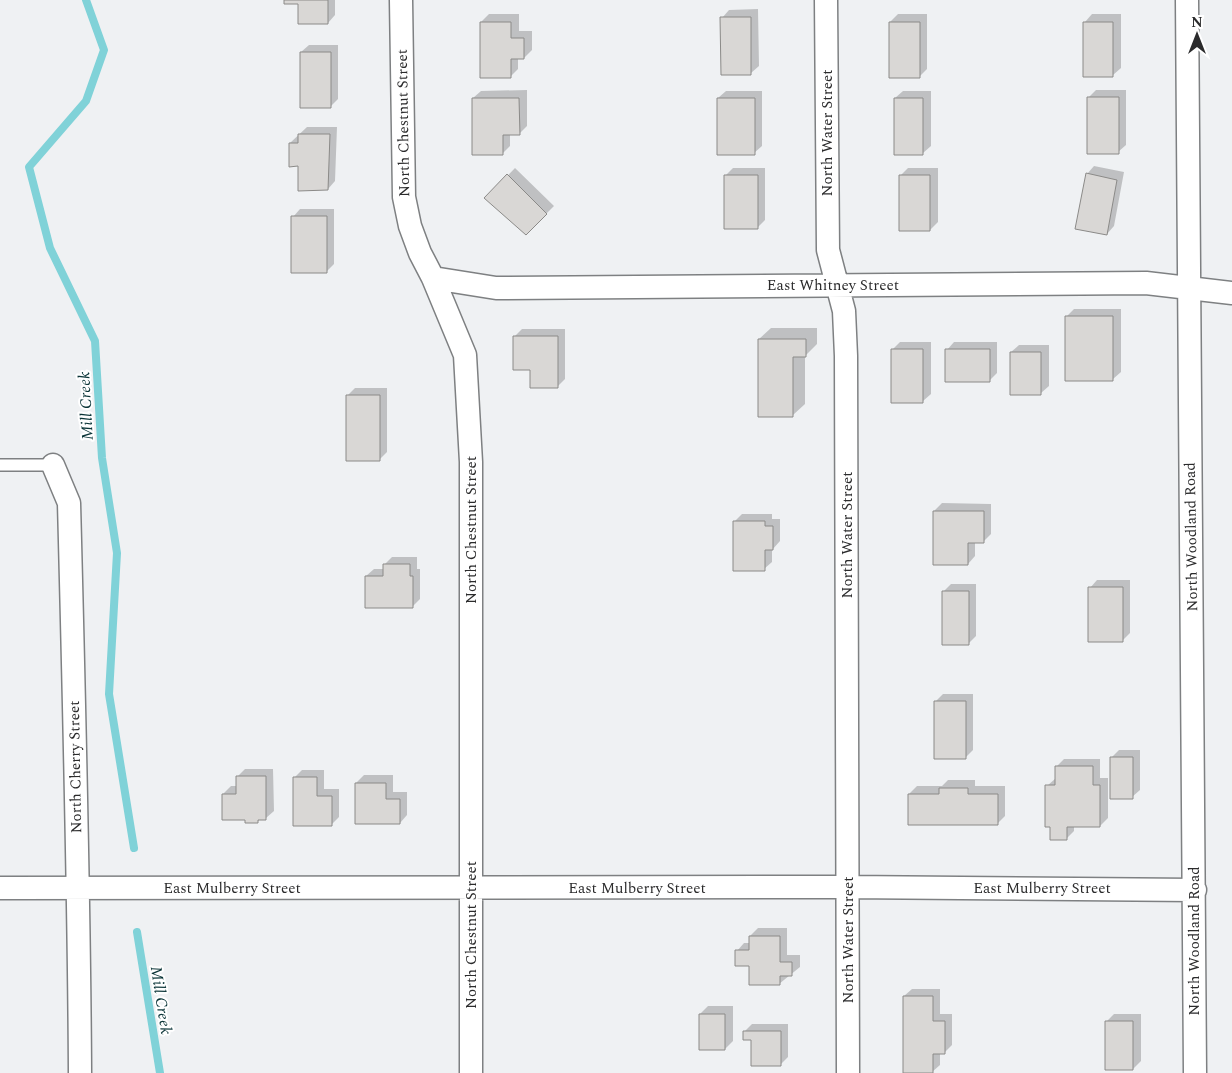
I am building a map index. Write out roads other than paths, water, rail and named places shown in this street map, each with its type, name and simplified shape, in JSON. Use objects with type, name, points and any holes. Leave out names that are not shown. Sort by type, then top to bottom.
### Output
[{"type":"street","name":"North Chestnut Street","points":[[401,0],[404,197],[410,226],[465,355],[471,462],[471,1073]]},
{"type":"street","name":"North Water Street","points":[[826,0],[828,250],[844,311],[846,356],[848,1073]]},
{"type":"street","name":"North Woodland Road","points":[[1187,0],[1195,1073]]},
{"type":"street","name":"East Whitney Street","points":[[433,278],[496,288],[1146,283],[1232,293]]},
{"type":"street","name":"North Cherry Street","points":[[53,465],[69,503],[74,788],[79,888],[80,1073]]},
{"type":"street","name":"East Mulberry Street","points":[[0,888],[848,887],[1194,890]]},
{"type":"lane","points":[[0,465],[53,465]]},
{"type":"waterway","name":"Mill Creek","points":[[86,0],[104,50],[86,101],[29,167],[50,248],[95,341],[102,458],[117,553],[109,694],[134,848]]},
{"type":"waterway","name":"Mill Creek","points":[[137,932],[160,1073]]}]
